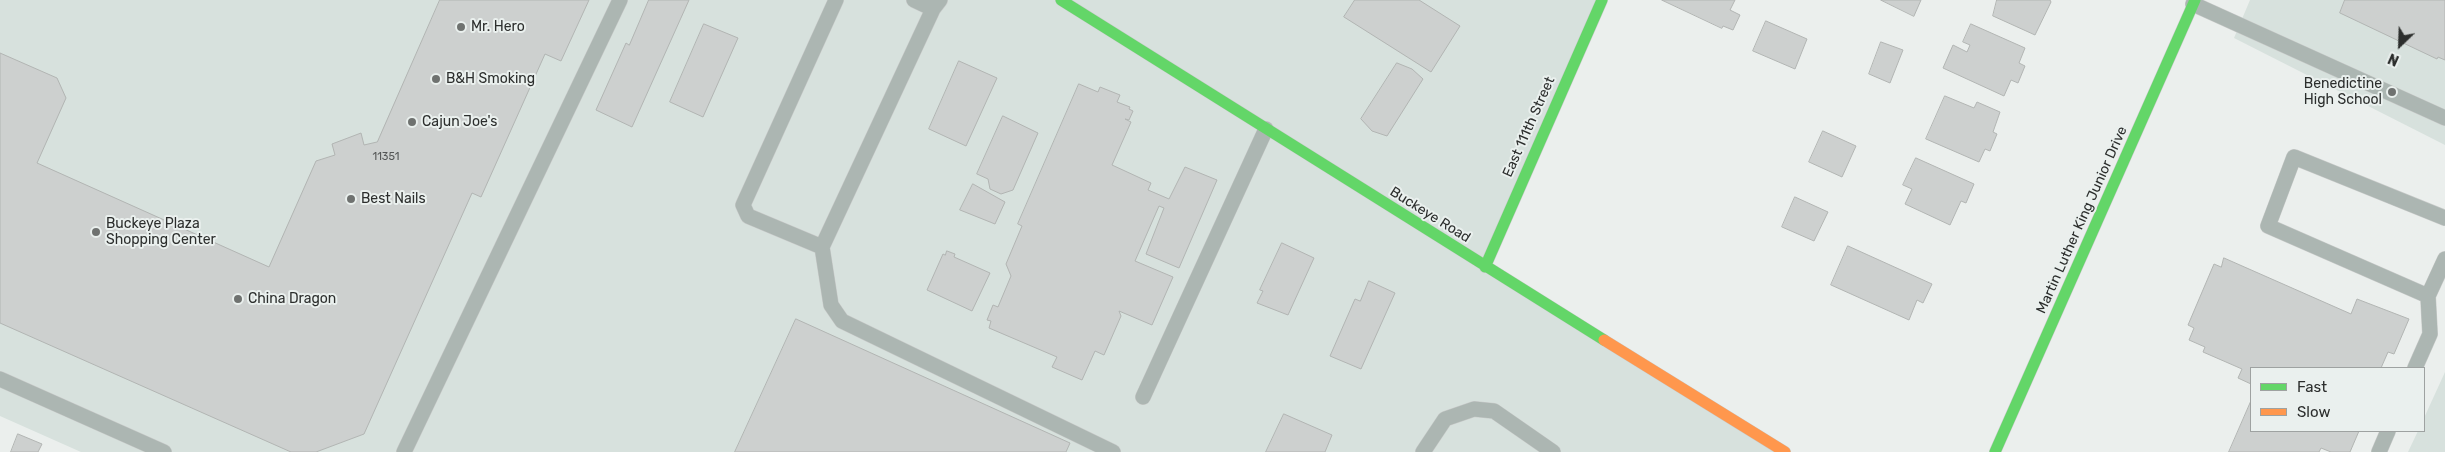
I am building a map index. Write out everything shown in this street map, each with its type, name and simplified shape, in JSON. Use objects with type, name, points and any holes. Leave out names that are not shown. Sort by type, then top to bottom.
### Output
[{"type":"street","name":"Buckeye Road","points":[[1060,0],[1784,452]]},
{"type":"street","name":"East 111th Street","points":[[1485,267],[1602,0]]},
{"type":"street","name":"Martin Luther King Junior Drive","points":[[1995,452],[2194,2]]},
{"type":"lane","points":[[404,452],[620,0]]},
{"type":"lane","points":[[822,247],[748,216],[743,205],[836,0]]},
{"type":"lane","points":[[914,0],[936,5],[822,247],[831,306],[842,321],[1113,452]]},
{"type":"lane","points":[[2194,2],[2445,118]]},
{"type":"lane","points":[[1143,397],[1266,129]]},
{"type":"lane","points":[[2428,296],[2268,226],[2294,157],[2445,218]]},
{"type":"lane","points":[[2415,367],[2430,334],[2428,296],[2445,259]]},
{"type":"lane","points":[[0,379],[164,452]]},
{"type":"lane","points":[[1423,452],[1445,419],[1474,409],[1494,411],[1553,452]]},
{"type":"lane","points":[[2378,452],[2388,432]]},
{"type":"shaded area","points":[[0,0],[1602,0],[1485,267],[1785,452],[81,452],[0,416]]},
{"type":"shaded area","name":"Benedictine High School","points":[[2250,0],[2445,0],[2445,145],[2234,38]]},
{"type":"shaded area","points":[[2445,372],[2445,452],[2408,452],[2418,432],[2425,432],[2425,416]]},
{"type":"building","name":"Buckeye Plaza Shopping Center","points":[[440,0],[589,0],[561,61],[545,54],[481,197],[472,193],[364,434],[316,452],[291,452],[0,323],[0,53],[57,78],[66,98],[37,163],[269,267],[316,161],[335,155],[332,144],[361,133],[364,145],[377,142]]},
{"type":"building","points":[[649,0],[689,0],[632,127],[596,110],[626,43],[629,45]]},
{"type":"building","points":[[1355,0],[1419,0],[1460,26],[1431,72],[1344,17]]},
{"type":"building","points":[[1662,0],[1735,0],[1730,10],[1740,15],[1733,30],[1723,26],[1722,28]]},
{"type":"building","points":[[1881,0],[1921,0],[1914,16]]},
{"type":"building","points":[[1997,0],[2050,0],[2051,2],[2035,35],[1993,16]]},
{"type":"building","points":[[2345,0],[2445,0],[2445,60],[2438,57],[2437,59],[2340,13]]},
{"type":"building","points":[[1766,21],[1807,39],[1795,69],[1753,51]]},
{"type":"building","points":[[704,24],[738,38],[703,117],[670,102]]},
{"type":"building","points":[[1971,24],[2025,48],[2019,63],[2025,66],[2018,83],[2011,80],[2004,96],[1943,68],[1953,45],[1967,52],[1970,45],[1963,42]]},
{"type":"building","points":[[1881,42],[1903,50],[1890,83],[1869,74]]},
{"type":"building","points":[[959,61],[997,78],[966,146],[929,129]]},
{"type":"building","points":[[1397,63],[1412,69],[1423,79],[1387,136],[1372,131],[1361,119]]},
{"type":"building","points":[[1079,84],[1098,92],[1100,87],[1120,95],[1117,102],[1130,107],[1129,109],[1133,111],[1129,120],[1125,119],[1131,122],[1112,165],[1151,183],[1148,190],[1169,199],[1185,167],[1217,180],[1179,268],[1146,254],[1164,208],[1159,206],[1135,261],[1173,277],[1152,325],[1119,311],[1121,316],[1104,355],[1095,351],[1082,380],[1052,367],[1057,357],[989,328],[991,321],[987,320],[993,305],[998,307],[1011,276],[1006,264],[1022,226],[1018,224]]},
{"type":"building","points":[[1945,96],[1974,108],[1977,102],[2000,112],[1993,132],[1997,134],[1990,151],[1985,149],[1979,162],[1926,139]]},
{"type":"building","points":[[1003,116],[1038,133],[1013,190],[1001,194],[990,189],[988,179],[977,174]]},
{"type":"building","points":[[1823,131],[1856,146],[1842,177],[1809,162]]},
{"type":"building","points":[[1916,158],[1974,184],[1966,203],[1961,201],[1950,225],[1905,204],[1912,189],[1903,185]]},
{"type":"building","points":[[973,184],[1005,202],[995,224],[960,210]]},
{"type":"building","points":[[1795,197],[1828,212],[1814,241],[1782,227]]},
{"type":"building","points":[[1282,243],[1314,258],[1288,315],[1257,303],[1263,291],[1260,290]]},
{"type":"building","points":[[1848,246],[1932,284],[1923,303],[1917,300],[1909,320],[1831,285]]},
{"type":"building","points":[[947,251],[955,254],[954,257],[990,273],[972,311],[927,290],[943,254],[945,255]]},
{"type":"building","points":[[2224,258],[2351,314],[2357,299],[2409,319],[2394,354],[2388,352],[2381,367],[2250,367],[2250,384],[2238,378],[2242,369],[2203,352],[2205,347],[2189,340],[2194,328],[2188,325],[2214,264],[2221,267]]},
{"type":"building","points":[[1369,281],[1395,293],[1361,369],[1330,356],[1355,299],[1360,301]]},
{"type":"building","points":[[796,319],[1070,443],[1066,452],[735,452]]},
{"type":"building","points":[[2250,403],[2250,432],[2359,432],[2350,452],[2331,452],[2321,448],[2319,452],[2229,452]]},
{"type":"building","points":[[1284,414],[1332,435],[1325,452],[1266,452]]},
{"type":"building","points":[[18,434],[42,444],[38,452],[11,452]]},
{"type":"traffic: fast","points":[[1061,0],[1604,340]]},
{"type":"traffic: fast","points":[[1485,267],[1602,0]]},
{"type":"traffic: fast","points":[[1995,452],[2195,0]]},
{"type":"traffic: slow","points":[[1604,340],[1785,452]]},
{"type":"place","name":"Mr. Hero","points":[[461,27]]},
{"type":"place","name":"B&H Smoking","points":[[436,79]]},
{"type":"place","name":"Benedictine High School","points":[[2392,92]]},
{"type":"place","name":"Cajun Joe's","points":[[412,122]]},
{"type":"place","name":"Best Nails","points":[[351,199]]},
{"type":"place","name":"Buckeye Plaza Shopping Center","points":[[96,232]]},
{"type":"place","name":"China Dragon","points":[[238,299]]}]
